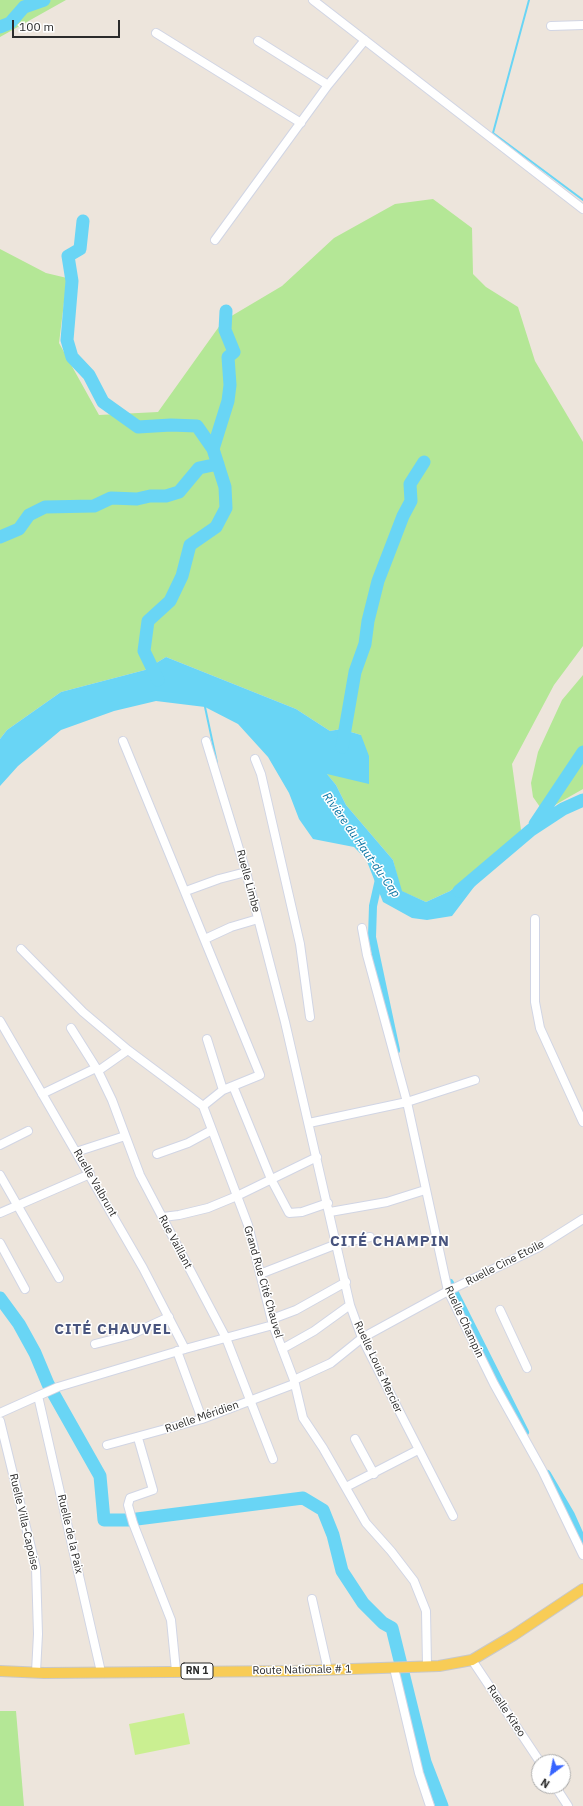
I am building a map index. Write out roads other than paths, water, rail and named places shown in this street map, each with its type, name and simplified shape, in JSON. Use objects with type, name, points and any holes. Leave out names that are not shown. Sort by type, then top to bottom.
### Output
[{"type":"main road","name":"Route Nationale # 1","points":[[0,1671],[176,1672],[328,1670],[439,1666],[472,1660],[514,1635],[583,1589]]},
{"type":"street","points":[[313,0],[583,209]]},
{"type":"street","points":[[551,26],[583,25]]},
{"type":"street","points":[[156,33],[301,123]]},
{"type":"street","points":[[215,240],[328,85],[365,40]]},
{"type":"street","points":[[258,41],[328,85]]},
{"type":"street","points":[[21,949],[83,1012],[128,1050],[203,1106],[223,1090],[260,1075],[186,891],[123,741]]},
{"type":"street","name":"Ruelle Limbe","points":[[206,741],[246,872],[285,1022]]},
{"type":"street","points":[[255,759],[261,774],[300,944],[310,1017]]},
{"type":"street","points":[[186,891],[219,879],[246,872]]},
{"type":"street","points":[[205,939],[231,927],[258,919]]},
{"type":"street","points":[[535,919],[535,1002],[540,1028],[583,1122]]},
{"type":"street","name":"Ruelle Champin","points":[[362,928],[379,1000],[407,1102],[448,1291],[494,1384],[542,1470],[583,1555]]},
{"type":"street","name":"Ruelle Valbrunt","points":[[0,1021],[90,1174],[169,1317],[181,1350],[202,1419]]},
{"type":"street","name":"Ruelle Louis Mercier","points":[[285,1022],[350,1304],[362,1338],[453,1516]]},
{"type":"street","name":"Rue Vaillant","points":[[71,1028],[97,1069],[140,1175],[226,1338],[273,1459]]},
{"type":"street","points":[[207,1039],[223,1090]]},
{"type":"street","points":[[42,1094],[97,1069],[128,1050]]},
{"type":"street","points":[[309,1123],[407,1102],[475,1080]]},
{"type":"street","points":[[233,1086],[271,1179],[289,1213],[387,1202],[425,1190]]},
{"type":"street","name":"Grand Rue Cité Chauvel","points":[[203,1106],[248,1225],[273,1322],[294,1382],[303,1418],[346,1487],[366,1523],[391,1551],[414,1581],[426,1611],[427,1666]]},
{"type":"street","points":[[0,1145],[28,1130]]},
{"type":"street","points":[[157,1154],[188,1142],[212,1130]]},
{"type":"street","points":[[76,1152],[125,1136]]},
{"type":"street","points":[[162,1217],[195,1212],[237,1196],[317,1156]]},
{"type":"street","points":[[0,1213],[90,1174]]},
{"type":"street","points":[[0,1175],[59,1278]]},
{"type":"street","name":"Ruelle Cine Etoile","points":[[362,1338],[448,1291],[537,1248],[583,1219]]},
{"type":"street","points":[[260,1274],[337,1244],[370,1236]]},
{"type":"street","points":[[0,1243],[25,1289]]},
{"type":"street","points":[[0,1413],[54,1388],[226,1338],[273,1322],[346,1282]]},
{"type":"street","points":[[282,1349],[314,1331],[350,1304]]},
{"type":"street","points":[[500,1310],[527,1368]]},
{"type":"street","points":[[95,1344],[130,1335],[169,1317]]},
{"type":"street","name":"Ruelle Méridien","points":[[108,1445],[138,1438],[202,1419],[294,1382],[331,1363],[362,1338]]},
{"type":"street","name":"Ruelle de la Paix","points":[[38,1396],[101,1672]]},
{"type":"street","name":"Ruelle Villa-Capoise","points":[[0,1421],[36,1568],[38,1634],[36,1672]]},
{"type":"street","points":[[138,1438],[149,1469],[153,1490],[130,1498],[128,1503],[133,1524],[171,1620],[176,1672]]},
{"type":"street","points":[[355,1439],[374,1474]]},
{"type":"street","points":[[346,1487],[374,1474],[418,1450]]},
{"type":"street","points":[[312,1598],[328,1670]]},
{"type":"street","name":"Ruelle Kiteo","points":[[472,1660],[535,1754]]},
{"type":"street","points":[[394,1668],[419,1773],[430,1806]]},
{"type":"street","points":[[560,1794],[568,1806]]},
{"type":"water","points":[[166,657],[296,709],[330,731],[341,729],[361,735],[369,756],[369,784],[327,774],[336,785],[346,805],[393,860],[402,891],[426,902],[450,891],[470,876],[477,883],[452,916],[427,920],[412,918],[383,902],[366,859],[354,847],[313,839],[299,819],[289,793],[268,757],[238,724],[205,707],[156,701],[114,711],[61,730],[18,766],[0,786],[0,739],[7,730],[61,692],[145,670]]},
{"type":"waterway","points":[[0,27],[10,23],[24,7],[44,0]]},
{"type":"waterway","points":[[529,0],[493,133],[583,200]]},
{"type":"waterway","points":[[83,221],[80,249],[68,256],[72,281],[67,340],[72,357],[89,375],[103,402],[138,427],[171,425],[197,426],[213,449],[225,487],[226,508],[216,527],[190,545],[182,576],[170,601],[148,621],[144,651],[158,680]]},
{"type":"waterway","points":[[213,449],[228,401],[230,385],[228,357],[234,352],[225,330],[226,311]]},
{"type":"waterway","points":[[342,747],[355,672],[365,644],[368,621],[378,581],[403,516],[411,501],[410,484],[424,462]]},
{"type":"waterway","points":[[0,537],[19,529],[29,515],[45,507],[94,506],[111,498],[137,499],[150,496],[166,496],[179,492],[199,468],[218,464]]},
{"type":"waterway","points":[[205,707],[217,763]]},
{"type":"waterway","points":[[535,824],[583,752]]},
{"type":"waterway","points":[[223,785],[238,834]]},
{"type":"waterway","name":"Rivière du Haut-du-Cap","points":[[459,891],[531,830],[563,809],[583,800]]},
{"type":"waterway","points":[[380,875],[373,906],[372,937],[396,1050]]},
{"type":"waterway","points":[[450,1283],[525,1432]]},
{"type":"waterway","points":[[0,1298],[19,1324],[35,1353],[48,1384],[100,1476],[104,1520],[129,1520],[303,1498],[323,1510],[333,1535],[342,1571],[363,1603],[383,1623],[392,1628],[425,1762],[442,1806]]},
{"type":"waterway","points":[[547,1474],[571,1515],[583,1542]]},
{"type":"district","name":"CITÉ CHAMPIN","points":[[390,1242]]},
{"type":"district","name":"CITÉ CHAUVEL","points":[[113,1330]]}]
